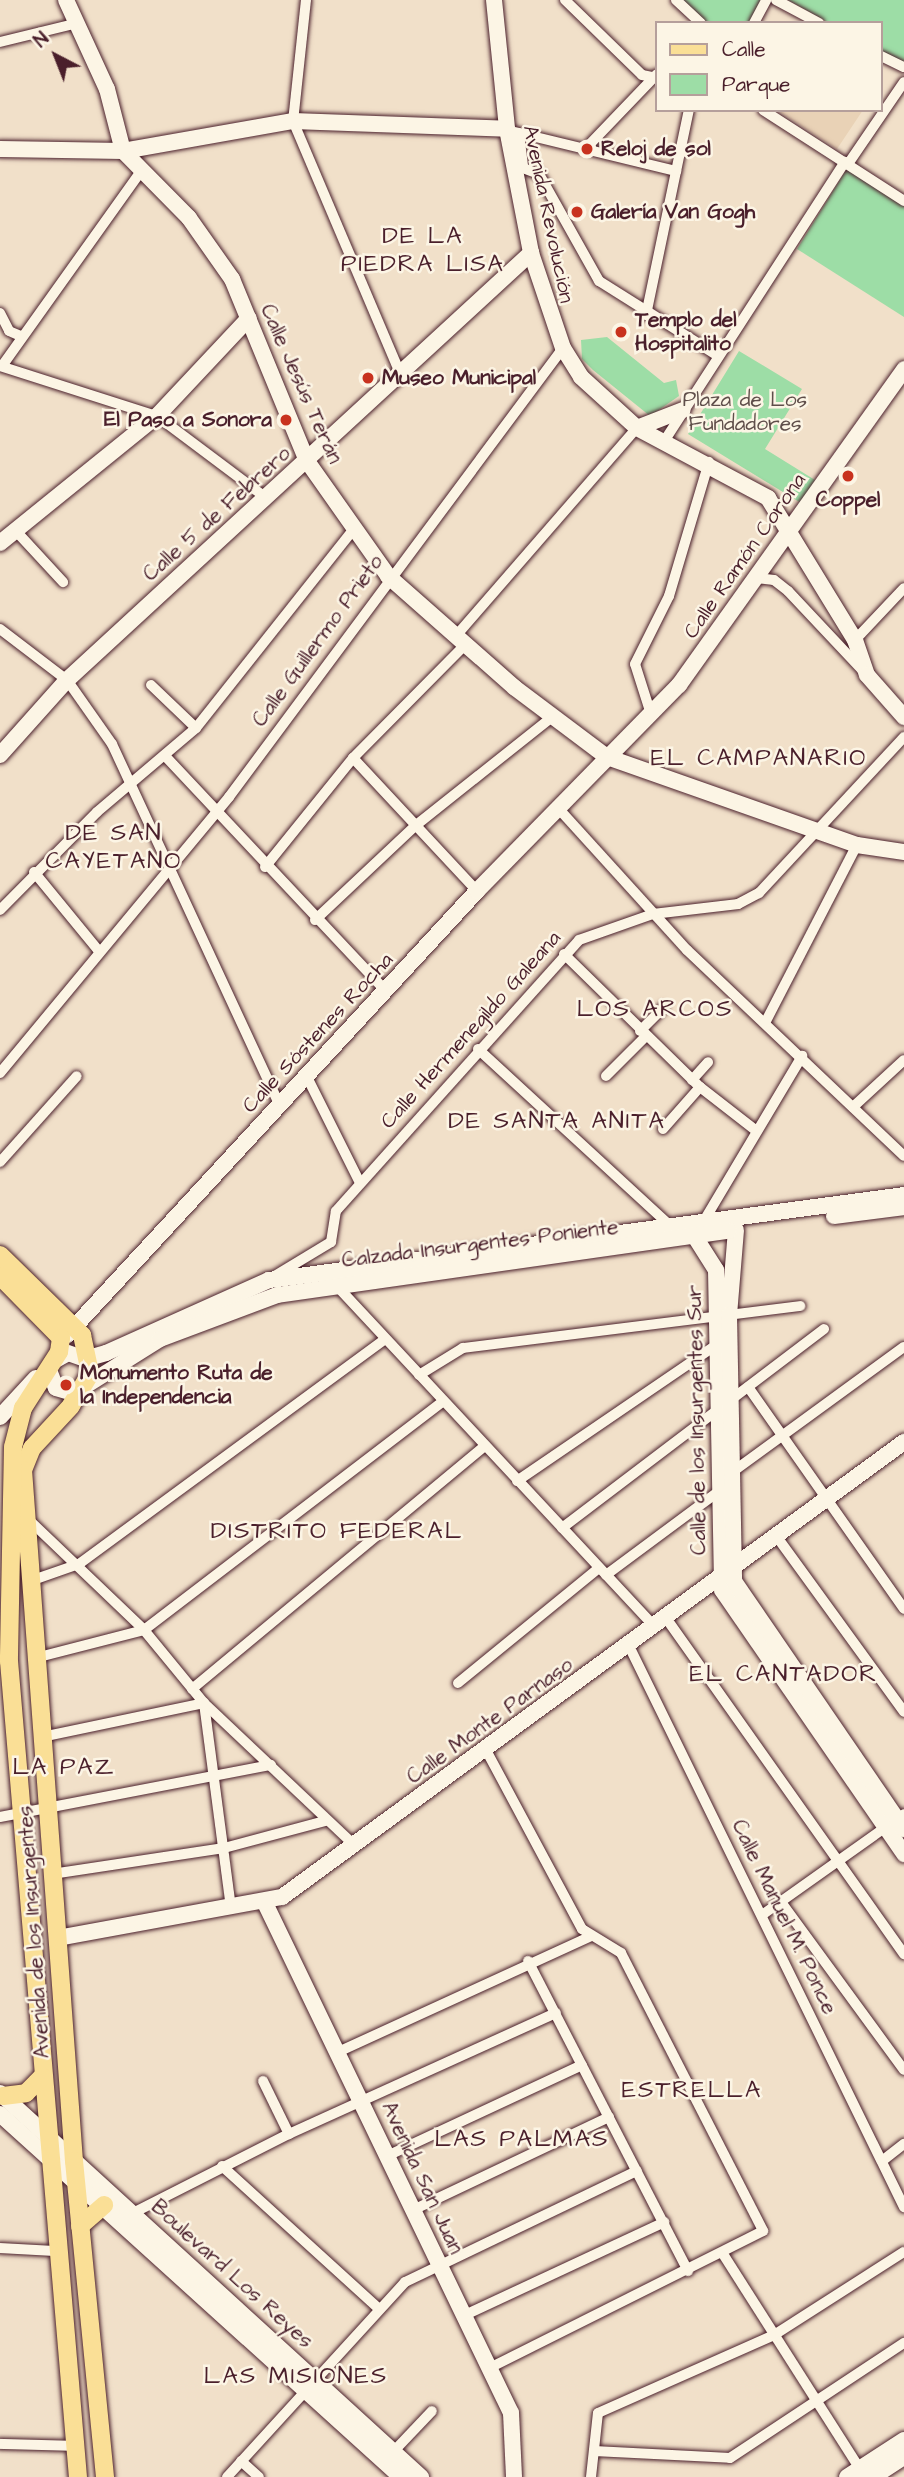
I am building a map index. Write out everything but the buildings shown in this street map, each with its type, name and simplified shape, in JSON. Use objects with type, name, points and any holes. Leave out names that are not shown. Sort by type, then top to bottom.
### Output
[{"type":"main road","points":[[0,1255],[69,1333]]},
{"type":"main road","points":[[0,1276],[69,1333],[86,1343],[85,1359],[90,1374],[83,1388]]},
{"type":"main road","name":"Avenida de los Insurgentes","points":[[69,1333],[23,1408],[9,1472],[9,1661],[21,1813],[44,2036],[42,2077],[51,2164],[54,2251],[78,2477]]},
{"type":"main road","name":"Avenida de los Insurgentes","points":[[83,1388],[24,1464],[25,1517],[46,1736],[47,1810],[74,2161],[80,2226],[90,2275],[105,2477]]},
{"type":"main road","points":[[1,2094],[26,2093],[42,2077]]},
{"type":"main road","points":[[80,2226],[104,2205]]},
{"type":"street","points":[[66,0],[74,24],[107,89],[123,151]]},
{"type":"street","points":[[306,0],[293,121],[400,373]]},
{"type":"street","name":"Avenida Revolución","points":[[494,0],[531,253],[564,348],[581,377],[637,428],[663,443],[709,462],[768,498],[855,640],[867,675]]},
{"type":"street","points":[[565,0],[642,75],[656,77]]},
{"type":"street","points":[[676,0],[702,21]]},
{"type":"street","points":[[755,21],[766,0]]},
{"type":"street","points":[[776,0],[815,21]]},
{"type":"street","points":[[0,41],[74,24]]},
{"type":"street","points":[[883,56],[904,68]]},
{"type":"street","points":[[589,145],[656,77]]},
{"type":"street","points":[[883,111],[904,82]]},
{"type":"street","points":[[646,315],[689,112]]},
{"type":"street","points":[[766,112],[904,201]]},
{"type":"street","points":[[663,443],[846,162],[882,112]]},
{"type":"street","points":[[0,149],[123,151],[293,121],[513,131],[589,145],[596,155],[676,170]]},
{"type":"street","points":[[513,131],[523,168],[539,174],[599,281],[646,315],[718,356]]},
{"type":"street","name":"Calle Jesús Terán","points":[[123,151],[196,228],[232,279],[307,461],[388,576],[459,641],[552,718],[607,757],[857,845],[904,852]]},
{"type":"street","points":[[142,170],[1,366],[157,416],[265,497]]},
{"type":"street","name":"Calle 5 de Febrero","points":[[0,755],[67,680],[531,253]]},
{"type":"street","points":[[0,313],[9,331],[21,336]]},
{"type":"street","points":[[0,543],[157,416],[249,318]]},
{"type":"street","name":"Calle Guillermo Prieto","points":[[0,1073],[212,813],[388,576],[564,348]]},
{"type":"street","name":"Calle Ramón Corona","points":[[607,757],[650,710],[679,685],[904,369]]},
{"type":"street","points":[[265,867],[353,758],[459,641],[637,428],[683,410]]},
{"type":"street","points":[[650,710],[635,664],[669,596],[709,462]]},
{"type":"street","points":[[0,910],[34,872],[132,782],[167,758],[196,729],[354,529]]},
{"type":"street","points":[[15,530],[63,582]]},
{"type":"street","points":[[757,578],[774,580],[788,591],[904,717]]},
{"type":"street","points":[[855,640],[904,588]]},
{"type":"street","points":[[0,629],[67,680],[132,782],[279,1104]]},
{"type":"street","points":[[151,685],[196,729]]},
{"type":"street","points":[[316,920],[415,826],[552,718]]},
{"type":"street","name":"Calle Hermenegildo Galeana","points":[[269,1280],[331,1242],[335,1213],[478,1049],[579,940],[653,914],[738,904],[759,893],[904,737]]},
{"type":"street","name":"Calle Sóstenes Rocha","points":[[69,1333],[477,891],[607,757]]},
{"type":"street","points":[[167,758],[212,813],[386,991]]},
{"type":"street","points":[[353,758],[477,891]]},
{"type":"street","points":[[559,809],[653,914],[904,1156]]},
{"type":"street","points":[[766,1021],[857,845]]},
{"type":"street","points":[[34,872],[99,951]]},
{"type":"street","points":[[564,954],[696,1084],[754,1129]]},
{"type":"street","points":[[606,1076],[663,1008]]},
{"type":"street","points":[[478,1049],[693,1230],[802,1056]]},
{"type":"street","points":[[853,1107],[904,1060]]},
{"type":"street","points":[[663,1129],[696,1084],[708,1062]]},
{"type":"street","points":[[306,1075],[360,1183]]},
{"type":"street","points":[[0,1162],[77,1076]]},
{"type":"street","name":"Calzada Insurgentes Poniente","points":[[83,1388],[124,1359],[205,1311],[335,1284],[904,1195]]},
{"type":"street","name":"Calzada Insurgentes Poniente","points":[[85,1359],[205,1311],[269,1280],[693,1230],[736,1230],[904,1206]]},
{"type":"street","name":"Calle de los Insurgentes Sur","points":[[693,1230],[730,1266],[719,1342],[714,1410],[727,1574]]},
{"type":"street","name":"Calle de los Insurgentes Sur","points":[[693,1230],[716,1270],[723,1315],[730,1399],[727,1574]]},
{"type":"street","points":[[730,1266],[736,1230]]},
{"type":"street","points":[[335,1284],[603,1572],[660,1622],[834,1863],[904,1954]]},
{"type":"street","points":[[419,1375],[463,1348],[800,1306]]},
{"type":"street","points":[[562,1528],[824,1329]]},
{"type":"street","points":[[33,1580],[79,1564],[385,1339]]},
{"type":"street","points":[[517,1480],[719,1342]]},
{"type":"street","points":[[730,1474],[904,1347]]},
{"type":"street","points":[[0,1417],[51,1366],[68,1353],[85,1359]]},
{"type":"street","points":[[51,1366],[64,1393],[83,1388]]},
{"type":"street","points":[[748,1387],[823,1501],[904,1609]]},
{"type":"street","points":[[39,1657],[144,1629],[444,1401]]},
{"type":"street","name":"Calle Monte Parnaso","points":[[58,1938],[265,1903],[354,1845],[486,1750],[904,1442]]},
{"type":"street","points":[[192,1689],[485,1446]]},
{"type":"street","points":[[458,1683],[603,1572],[719,1491]]},
{"type":"street","points":[[25,1517],[79,1564],[144,1629],[204,1703],[271,1765],[325,1821],[354,1845]]},
{"type":"street","points":[[777,1536],[904,1712]]},
{"type":"street","points":[[727,1574],[727,1601],[897,1823],[904,1854]]},
{"type":"street","name":"Calle Manuel M. Ponce","points":[[629,1646],[904,2207]]},
{"type":"street","points":[[46,1736],[204,1703]]},
{"type":"street","points":[[204,1703],[231,1908]]},
{"type":"street","points":[[486,1750],[591,1936],[621,1953],[763,2231],[723,2254],[491,2367]]},
{"type":"street","points":[[0,1817],[271,1765]]},
{"type":"street","points":[[52,1874],[224,1849],[325,1821]]},
{"type":"street","points":[[762,1915],[834,1863],[897,1823]]},
{"type":"street","points":[[781,1902],[904,2070]]},
{"type":"street","name":"Avenida San Juan","points":[[265,1903],[363,2102],[412,2210],[491,2367],[516,2433],[514,2477]]},
{"type":"street","points":[[338,2052],[528,1961],[591,1936]]},
{"type":"street","points":[[528,1961],[688,2271]]},
{"type":"street","points":[[134,2213],[289,2134],[555,2013]]},
{"type":"street","points":[[387,2156],[582,2064]]},
{"type":"street","points":[[263,2081],[289,2134]]},
{"type":"street","name":"Boulevard Los Reyes","points":[[1,2094],[134,2213],[185,2271]]},
{"type":"street","name":"Boulevard Los Reyes","points":[[0,2114],[51,2164],[185,2271],[309,2383],[394,2451],[421,2477]]},
{"type":"street","points":[[412,2210],[609,2117]]},
{"type":"street","points":[[882,2161],[904,2144]]},
{"type":"street","points":[[222,2166],[378,2308]]},
{"type":"street","points":[[227,2477],[378,2308],[438,2263],[637,2171]]},
{"type":"street","points":[[465,2315],[664,2222]]},
{"type":"street","points":[[0,2248],[54,2251]]},
{"type":"street","points":[[591,2477],[598,2413],[774,2335],[904,2252]]},
{"type":"street","points":[[723,2254],[861,2475]]},
{"type":"street","points":[[594,2451],[730,2458],[814,2399],[904,2343]]},
{"type":"street","name":"Boulevard Los Reyes","points":[[309,2383],[401,2477]]},
{"type":"street","points":[[394,2451],[432,2411]]},
{"type":"street","points":[[861,2475],[904,2440]]},
{"type":"street","points":[[0,2444],[74,2446]]},
{"type":"street","points":[[861,2475],[904,2457]]},
{"type":"street","points":[[241,2461],[259,2477]]},
{"type":"shaded area","points":[[780,112],[862,112],[837,149]]},
{"type":"green space","points":[[676,0],[766,0],[755,21],[699,21]]},
{"type":"green space","points":[[788,0],[904,0],[904,63],[883,52],[883,21],[825,21]]},
{"type":"green space","points":[[848,167],[904,202],[904,317],[797,249]]},
{"type":"green space","points":[[607,337],[664,383],[676,380],[679,396],[650,416],[593,370],[582,359],[581,340]]},
{"type":"green space","name":"Plaza de Los Fundadores","points":[[739,351],[802,389],[765,449],[815,480],[801,503],[688,434]]},
{"type":"place","name":"Reloj de sol","points":[[587,149]]},
{"type":"place","name":"Galería Van Gogh","points":[[577,212]]},
{"type":"place","name":"Templo del Hospitalito","points":[[621,332]]},
{"type":"place","name":"Museo Municipal","points":[[368,378]]},
{"type":"place","name":"El Paso a Sonora","points":[[286,420]]},
{"type":"place","name":"Coppel","points":[[848,476]]},
{"type":"place","name":"Monumento Ruta de la Independencia","points":[[66,1385]]},
{"type":"district","name":"DE LA PIEDRA LISA","points":[[423,251]]},
{"type":"district","name":"EL CAMPANARIO","points":[[759,759]]},
{"type":"district","name":"DE SAN CAYETANO","points":[[114,848]]},
{"type":"district","name":"LOS ARCOS","points":[[655,1010]]},
{"type":"district","name":"DE SANTA ANITA","points":[[557,1122]]},
{"type":"district","name":"DISTRITO FEDERAL","points":[[337,1532]]},
{"type":"district","name":"EL CANTADOR","points":[[784,1675]]},
{"type":"district","name":"LA PAZ","points":[[64,1768]]},
{"type":"district","name":"ESTRELLA","points":[[692,2091]]},
{"type":"district","name":"LAS PALMAS","points":[[522,2140]]},
{"type":"district","name":"LAS MISIONES","points":[[296,2377]]}]
